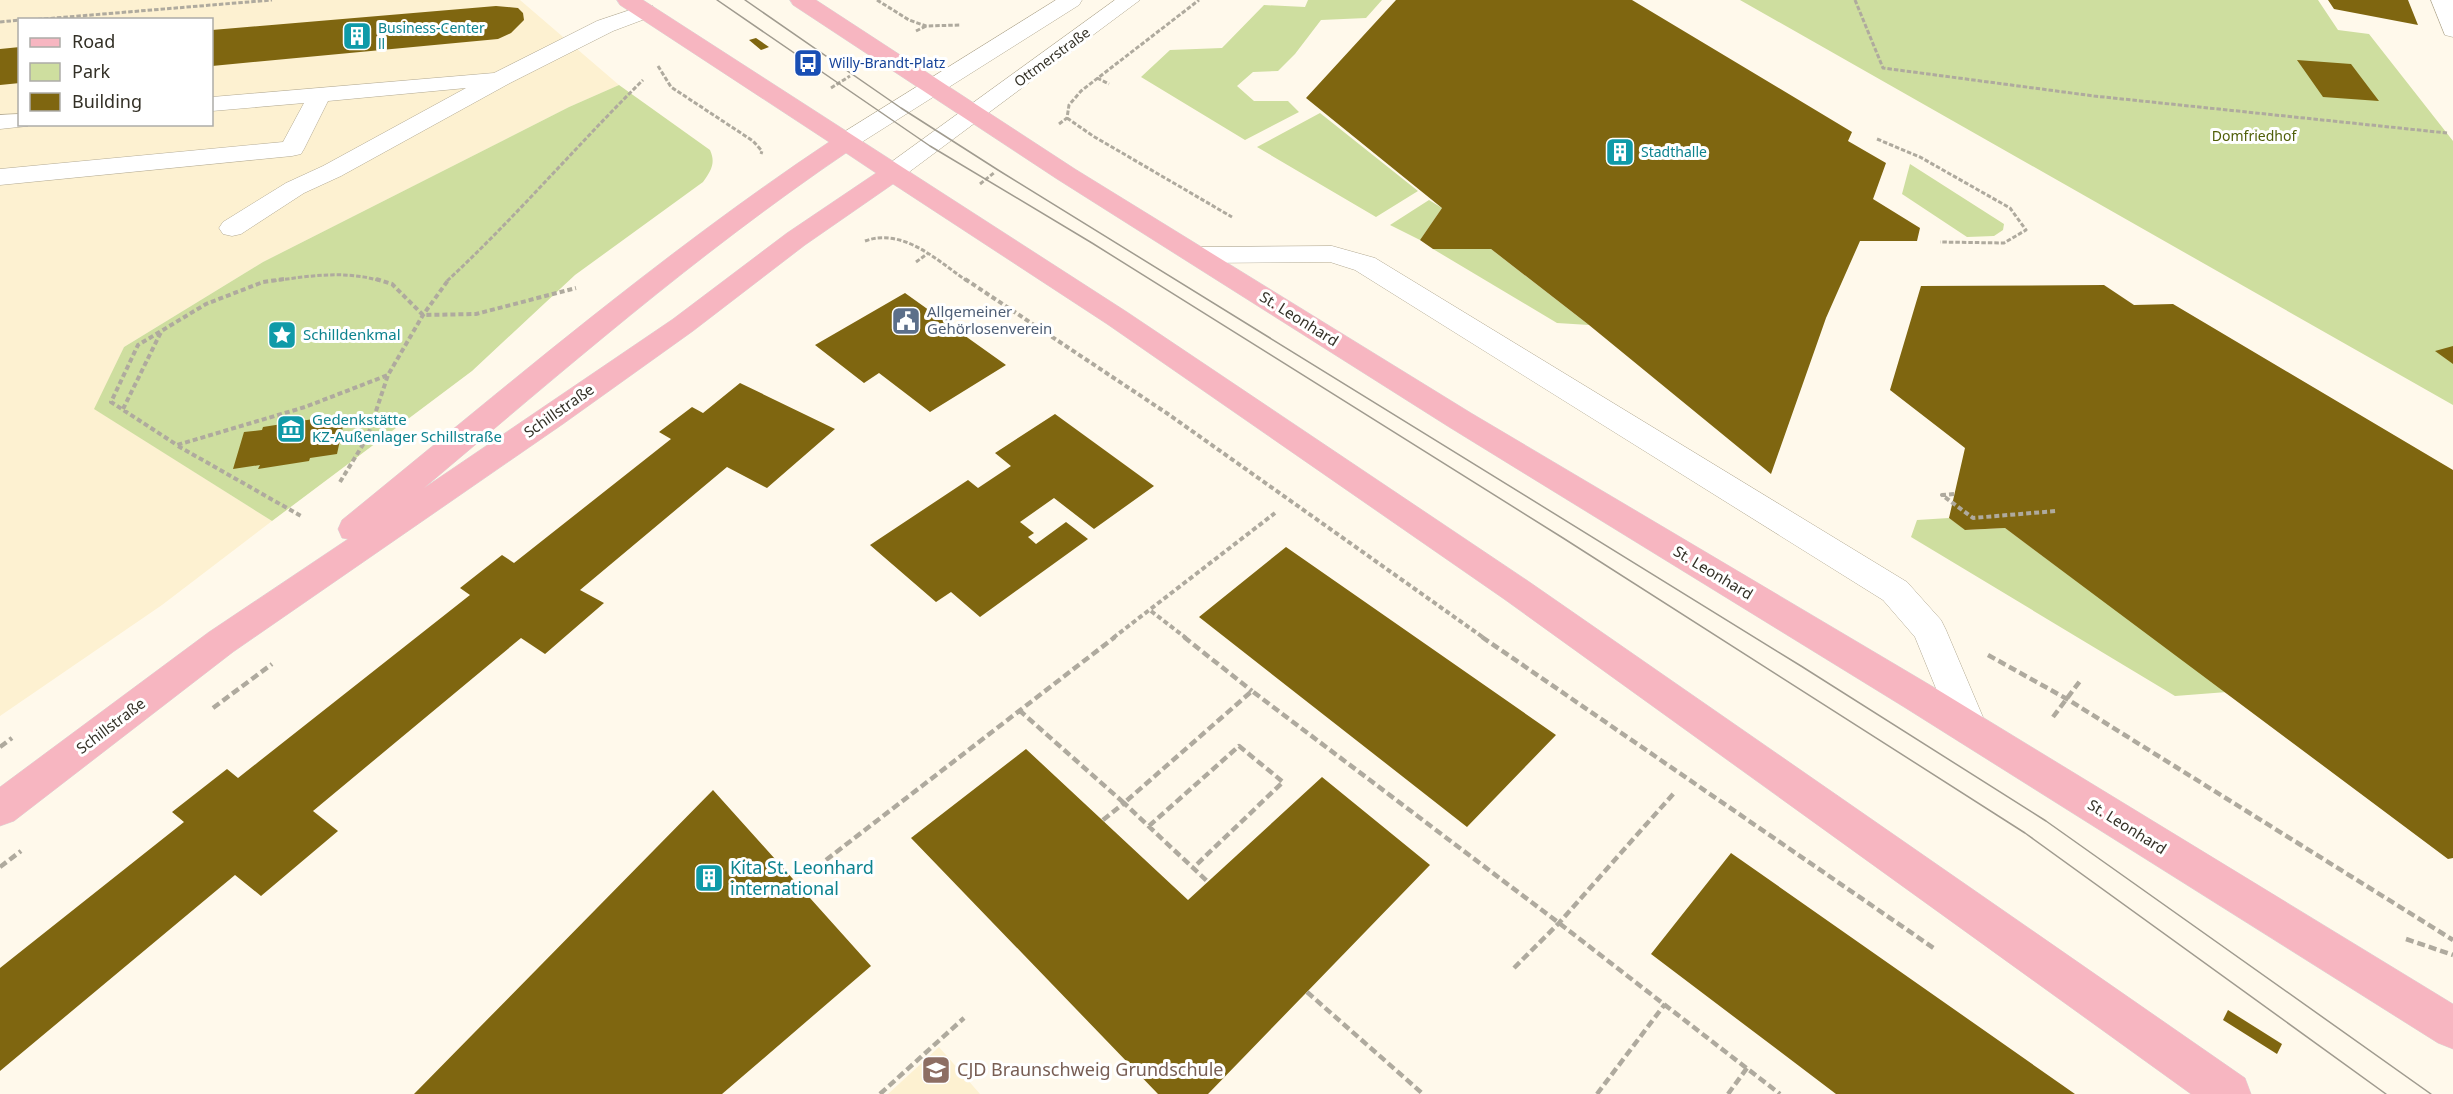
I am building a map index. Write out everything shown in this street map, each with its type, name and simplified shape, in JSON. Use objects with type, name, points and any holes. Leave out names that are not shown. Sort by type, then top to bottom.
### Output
[{"type":"main road","points":[[801,0],[934,87]]},
{"type":"main road","points":[[636,5],[946,209],[1117,318],[1516,590],[2229,1094]]},
{"type":"main road","name":"St. Leonhard","points":[[934,87],[1450,414],[1970,729],[2453,1028]]},
{"type":"main road","name":"Schillstraße","points":[[221,642],[647,285],[765,195],[845,142]]},
{"type":"main road","name":"Schillstraße","points":[[0,809],[221,642],[552,417],[683,324],[796,239],[892,173]]},
{"type":"street","points":[[845,142],[1071,0]]},
{"type":"street","name":"Ottmerstraße","points":[[892,173],[1129,0]]},
{"type":"street","points":[[232,228],[295,188],[332,171],[327,148],[366,129],[442,111],[605,26],[636,5]]},
{"type":"street","points":[[213,104],[502,78]]},
{"type":"street","points":[[0,177],[292,149],[320,94]]},
{"type":"street","points":[[0,122],[18,121]]},
{"type":"street","points":[[1196,255],[1332,254],[1365,264],[1385,276],[1895,591],[1929,630],[1970,729]]},
{"type":"path","points":[[55,18],[272,0]]},
{"type":"path","points":[[877,0],[909,20],[926,26],[962,25]]},
{"type":"path","points":[[906,240],[1067,118],[1069,105],[1097,78],[1199,0]]},
{"type":"path","points":[[1856,0],[1883,68],[2060,93],[2447,133]]},
{"type":"path","points":[[0,22],[18,20]]},
{"type":"path","points":[[605,26],[650,58],[671,87],[753,141],[926,26]]},
{"type":"path","points":[[1097,78],[1109,84]]},
{"type":"path","points":[[338,486],[367,438],[388,375],[423,315],[447,281],[488,243],[592,130],[643,80]]},
{"type":"path","points":[[1877,139],[1920,157],[2010,208],[2026,230],[2004,243],[1940,242]]},
{"type":"path","points":[[916,262],[927,254],[1168,414],[1527,669],[1937,950]]},
{"type":"path","points":[[302,516],[177,445],[111,402],[138,345],[206,304],[263,282],[335,273],[365,276],[392,284],[423,315],[476,314],[576,288]]},
{"type":"path","points":[[123,410],[161,332]]},
{"type":"path","points":[[177,445],[305,407],[388,375]]},
{"type":"path","points":[[1954,494],[1942,495],[1973,518],[2056,511]]},
{"type":"path","points":[[826,860],[1275,513]]},
{"type":"path","points":[[1151,611],[1252,691],[1559,923],[1780,1094]]},
{"type":"path","points":[[2053,717],[2080,681]]},
{"type":"path","points":[[1103,820],[1252,691]]},
{"type":"path","points":[[1019,710],[1124,803],[1208,882]]},
{"type":"path","points":[[1149,826],[1239,746],[1283,782],[1193,868]]},
{"type":"path","points":[[1514,968],[1559,923],[1674,793]]},
{"type":"path","points":[[2399,937],[2453,955]]},
{"type":"path","points":[[1307,992],[1423,1094]]},
{"type":"path","points":[[1597,1094],[1665,1004]]},
{"type":"path","points":[[880,1094],[964,1018]]},
{"type":"path","points":[[1728,1094],[1747,1068]]},
{"type":"shaded area","points":[[0,0],[520,0],[619,85],[569,107],[263,262],[124,347],[95,409],[272,521],[162,605],[0,716]]},
{"type":"shaded area","name":"CJD Braunschweig Grundschule","points":[[939,1047],[980,1094],[888,1094]]},
{"type":"green space","points":[[1308,0],[1382,0],[1366,18],[1321,20],[1295,54],[1278,71],[1253,72],[1237,86],[1254,101],[1288,101],[1299,112],[1245,140],[1141,77],[1170,50],[1222,48],[1264,5],[1305,7]]},
{"type":"green space","name":"Domfriedhof","points":[[1740,0],[2318,0],[2338,30],[2369,34],[2453,141],[2453,405]]},
{"type":"green space","points":[[619,85],[710,150],[713,159],[712,167],[703,182],[575,275],[472,371],[272,521],[94,409],[124,347],[263,262],[569,107]]},
{"type":"green space","points":[[1320,113],[1418,191],[1376,217],[1257,147]]},
{"type":"green space","points":[[1910,164],[2004,224],[2003,230],[1994,236],[1967,237],[1902,194]]},
{"type":"green space","points":[[1429,200],[1442,208],[1420,240],[1390,225]]},
{"type":"green space","points":[[1433,249],[1491,249],[1589,325],[1557,323]]},
{"type":"green space","points":[[1949,518],[1966,530],[2005,528],[2227,692],[2175,696],[1911,537],[1917,520]]},
{"type":"building","name":"Stadthalle","points":[[1396,0],[1632,0],[1852,132],[1848,141],[1886,163],[1873,199],[1920,228],[1917,241],[1860,241],[1826,318],[1771,474],[1589,325],[1491,249],[1433,249],[1420,240],[1442,208],[1306,98]]},
{"type":"building","points":[[2328,0],[2408,0],[2418,25],[2334,9]]},
{"type":"building","name":"Business-Center ll","points":[[496,6],[518,8],[523,13],[524,20],[511,33],[498,39],[213,66],[213,30]]},
{"type":"building","points":[[756,38],[769,47],[761,50],[749,40]]},
{"type":"building","points":[[18,47],[18,83],[0,85],[0,49]]},
{"type":"building","points":[[2297,60],[2351,64],[2379,101],[2323,97]]},
{"type":"building","points":[[2104,285],[2134,305],[2173,304],[2453,470],[2453,858],[2448,859],[2005,528],[1965,530],[1949,518],[1965,448],[1890,390],[1921,286]]},
{"type":"building","points":[[905,293],[1006,365],[930,412],[879,373],[864,383],[815,345]]},
{"type":"building","points":[[2453,346],[2453,364],[2435,351]]},
{"type":"building","points":[[740,383],[835,429],[767,488],[727,467],[580,590],[604,603],[545,654],[521,638],[313,811],[338,831],[261,896],[235,875],[0,1071],[0,968],[184,822],[172,812],[227,769],[238,778],[470,595],[460,588],[502,555],[514,563],[671,439],[659,432],[692,407],[703,413]]},
{"type":"building","points":[[1055,414],[1154,486],[1094,529],[1054,498],[1020,522],[1034,533],[1028,537],[1036,544],[1066,522],[1088,539],[980,617],[951,592],[936,602],[870,545],[968,480],[978,488],[1011,466],[995,453]]},
{"type":"building","points":[[326,417],[325,420],[345,417],[337,454],[258,469],[260,465],[233,469],[244,432]]},
{"type":"building","points":[[1286,547],[1556,735],[1467,827],[1199,617]]},
{"type":"building","points":[[1026,749],[1188,900],[1322,777],[1430,865],[1208,1094],[1158,1094],[911,838]]},
{"type":"building","name":"Kita St. Leonhard international","points":[[713,790],[871,966],[722,1094],[414,1094]]},
{"type":"building","points":[[1731,853],[2075,1094],[1836,1094],[1651,954]]},
{"type":"building","points":[[2228,1010],[2282,1044],[2277,1054],[2223,1020]]},
{"type":"tram line","points":[[717,0],[930,146],[1092,243],[1563,538],[2025,833],[2386,1094]]},
{"type":"tram line","points":[[745,0],[901,108],[998,170],[1801,666],[2046,821],[2431,1094]]},
{"type":"place","name":"Business-Center ll","points":[[357,36]]},
{"type":"place","name":"Willy-Brandt-Platz","points":[[808,63]]},
{"type":"place","name":"Stadthalle","points":[[1620,152]]},
{"type":"place","name":"Allgemeiner Gehörlosenverein","points":[[906,321]]},
{"type":"place","name":"Schilldenkmal","points":[[282,335]]},
{"type":"place","name":"Gedenkstätte KZ-Außenlager Schillstraße","points":[[291,429]]},
{"type":"place","name":"Kita St. Leonhard international","points":[[709,878]]},
{"type":"place","name":"CJD Braunschweig Grundschule","points":[[936,1070]]}]
